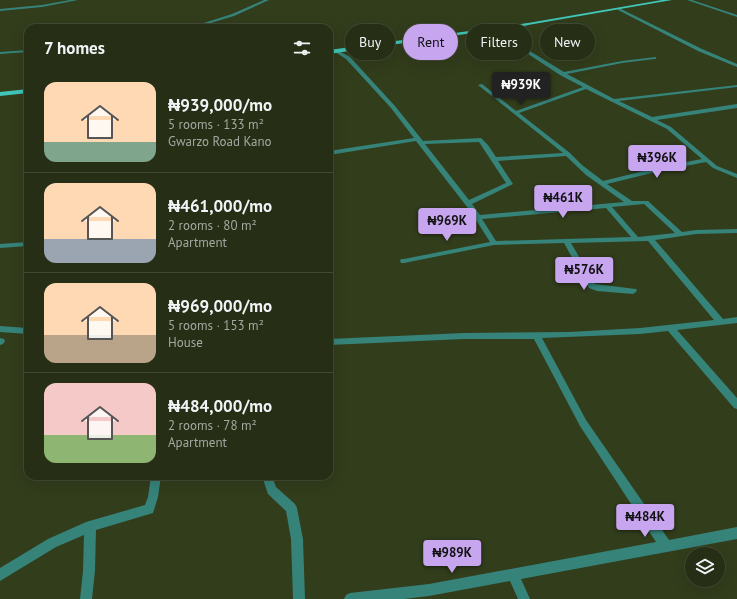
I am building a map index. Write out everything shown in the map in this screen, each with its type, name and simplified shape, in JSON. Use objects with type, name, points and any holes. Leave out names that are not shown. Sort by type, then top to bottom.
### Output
[{"type":"main road","points":[[559,12],[636,0]]},
{"type":"main road","points":[[528,24],[670,0]]},
{"type":"main road","points":[[333,45],[505,21]]},
{"type":"main road","points":[[333,52],[466,33]]},
{"type":"main road","points":[[0,88],[24,85]]},
{"type":"main road","points":[[0,94],[24,91]]},
{"type":"street","points":[[0,10],[42,6],[76,0]]},
{"type":"street","points":[[204,24],[233,16],[267,0]]},
{"type":"street","points":[[689,0],[737,16]]},
{"type":"street","points":[[619,9],[700,50],[737,66]]},
{"type":"street","points":[[0,53],[24,51]]},
{"type":"street","points":[[337,51],[348,58],[393,107],[468,203],[494,243]]},
{"type":"street","points":[[532,55],[586,87],[669,128],[715,167],[737,176]]},
{"type":"street","points":[[562,74],[622,62],[654,58]]},
{"type":"street","points":[[480,85],[568,154],[572,160],[630,203]]},
{"type":"street","points":[[614,100],[737,86]]},
{"type":"street","points":[[515,113],[586,87]]},
{"type":"street","points":[[652,119],[737,106]]},
{"type":"street","points":[[333,152],[419,141],[466,139],[481,140],[495,159],[510,184],[468,203]]},
{"type":"street","points":[[495,159],[568,154]]},
{"type":"street","points":[[604,183],[660,169],[708,160]]},
{"type":"street","points":[[478,218],[607,205],[649,203],[680,234]]},
{"type":"street","points":[[607,205],[637,240]]},
{"type":"street","points":[[404,260],[494,243],[637,240],[680,234],[737,230]]},
{"type":"street","points":[[650,239],[720,321]]},
{"type":"street","points":[[567,242],[592,286],[597,288],[633,291]]},
{"type":"street","points":[[0,246],[24,244]]},
{"type":"street","points":[[333,342],[464,336],[640,331],[737,320]]},
{"type":"street","points":[[670,327],[737,405]]},
{"type":"street","points":[[0,329],[24,331]]},
{"type":"street","points":[[536,335],[583,422],[666,546]]},
{"type":"street","points":[[0,574],[52,543],[90,526],[149,509],[153,497],[155,480]]},
{"type":"street","points":[[269,480],[272,490],[291,508],[297,539],[299,599]]},
{"type":"street","points":[[86,599],[89,570],[90,526]]},
{"type":"street","points":[[350,599],[429,590],[737,533]]},
{"type":"street","points":[[514,575],[524,599]]}]
